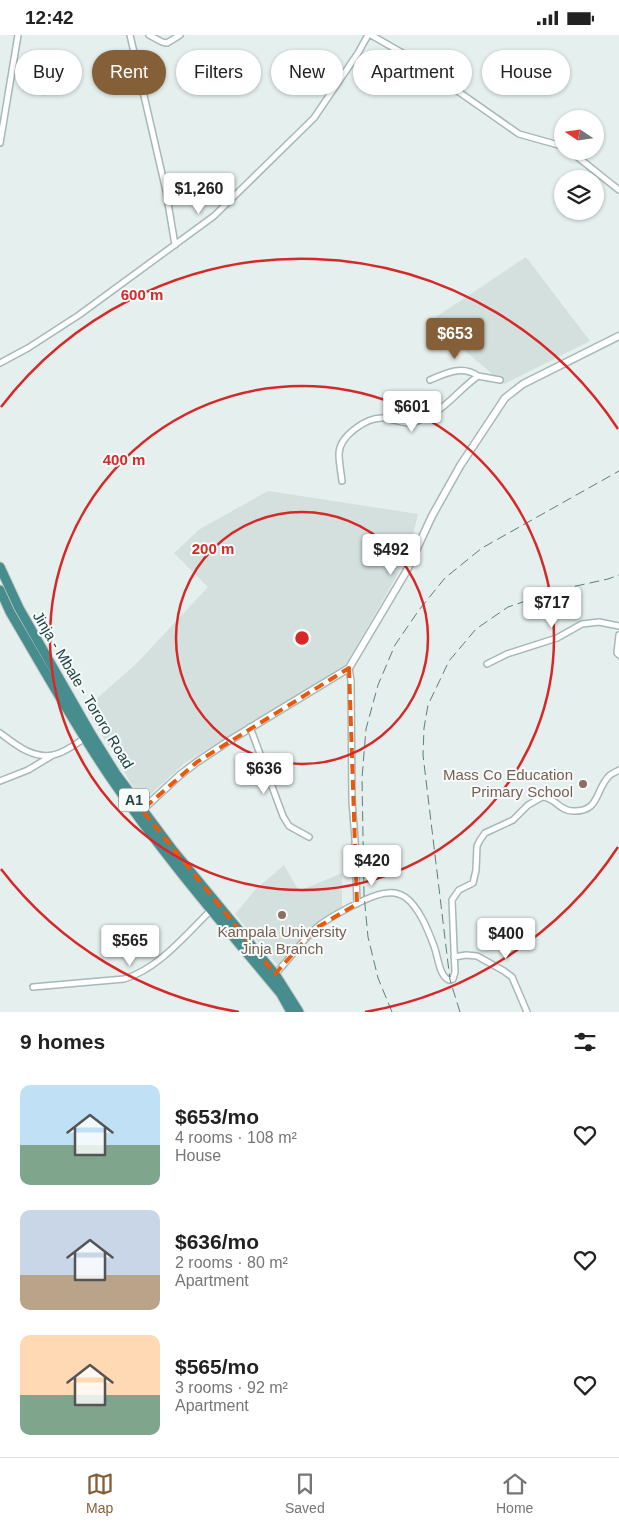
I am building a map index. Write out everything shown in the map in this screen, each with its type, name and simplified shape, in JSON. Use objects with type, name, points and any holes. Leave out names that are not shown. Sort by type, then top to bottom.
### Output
[{"type":"highway","name":"Jinja - Mbale - Tororo Road","points":[[0,567],[4,580],[19,608],[116,774],[142,810],[275,974],[299,1012]]},
{"type":"highway","name":"Jinja - Mbale - Tororo Road","points":[[0,590],[10,612],[85,738],[136,815],[281,994],[291,1012]]},
{"type":"street","points":[[0,143],[18,35]]},
{"type":"street","points":[[130,35],[166,191],[174,245]]},
{"type":"street","points":[[149,35],[168,43],[180,35]]},
{"type":"street","points":[[0,363],[28,348],[79,315],[214,216],[314,118],[370,35],[406,55],[522,136],[554,144]]},
{"type":"street","points":[[581,160],[619,190]]},
{"type":"street","points":[[142,810],[180,775],[250,727],[349,668],[406,572],[432,516],[460,466],[505,398],[522,384],[619,336]]},
{"type":"street","points":[[430,380],[448,372],[459,370],[500,380]]},
{"type":"street","points":[[342,481],[340,448],[351,432],[361,424],[375,418],[408,424],[419,421],[438,412],[478,376]]},
{"type":"street","points":[[487,664],[507,654],[557,638],[582,624],[599,622],[619,626]]},
{"type":"street","points":[[619,635],[616,648],[619,655]]},
{"type":"street","points":[[349,668],[351,681],[352,801],[356,839],[357,904]]},
{"type":"street","points":[[250,727],[286,821],[289,826],[309,837]]},
{"type":"street","points":[[0,733],[23,749],[43,755],[54,755]]},
{"type":"street","points":[[0,781],[28,770],[85,738]]},
{"type":"street","points":[[275,974],[316,928],[329,919],[357,904],[387,893],[396,893],[410,901],[423,922],[438,957],[443,976],[449,980],[455,977],[452,899],[459,890],[474,883],[478,859],[477,846],[480,839],[485,833],[513,820],[528,805],[542,797],[552,799],[564,810],[579,811],[587,808],[593,805],[610,775],[619,770]]},
{"type":"street","points":[[33,987],[134,977],[148,968],[181,940],[212,910]]},
{"type":"street","points":[[454,957],[477,955],[512,977],[527,1012]]},
{"type":"highlighted area","points":[[349,668],[357,904],[316,928],[275,974],[142,810],[197,762]]},
{"type":"shaded area","points":[[526,257],[590,341],[504,384],[430,321]]},
{"type":"shaded area","points":[[268,491],[418,514],[407,558],[345,666],[186,762],[142,802],[86,708],[137,663],[208,587],[174,553],[200,529]]},
{"type":"shaded area","name":"Kampala University Jinja Branch","points":[[284,865],[299,891],[342,873],[342,909],[324,917],[278,966],[235,914],[256,889]]},
{"type":"railway","points":[[392,1012],[378,978],[368,937],[364,895],[362,778],[366,729],[378,685],[395,645],[419,610],[445,578],[482,548],[619,471]]},
{"type":"railway","points":[[460,1012],[450,980],[423,755],[424,728],[428,705],[449,661],[476,629],[508,607],[558,590],[619,575]]},
{"type":"place","name":"Mass Co Education Primary School","points":[[583,784]]},
{"type":"place","name":"Kampala University Jinja Branch","points":[[282,915]]}]
